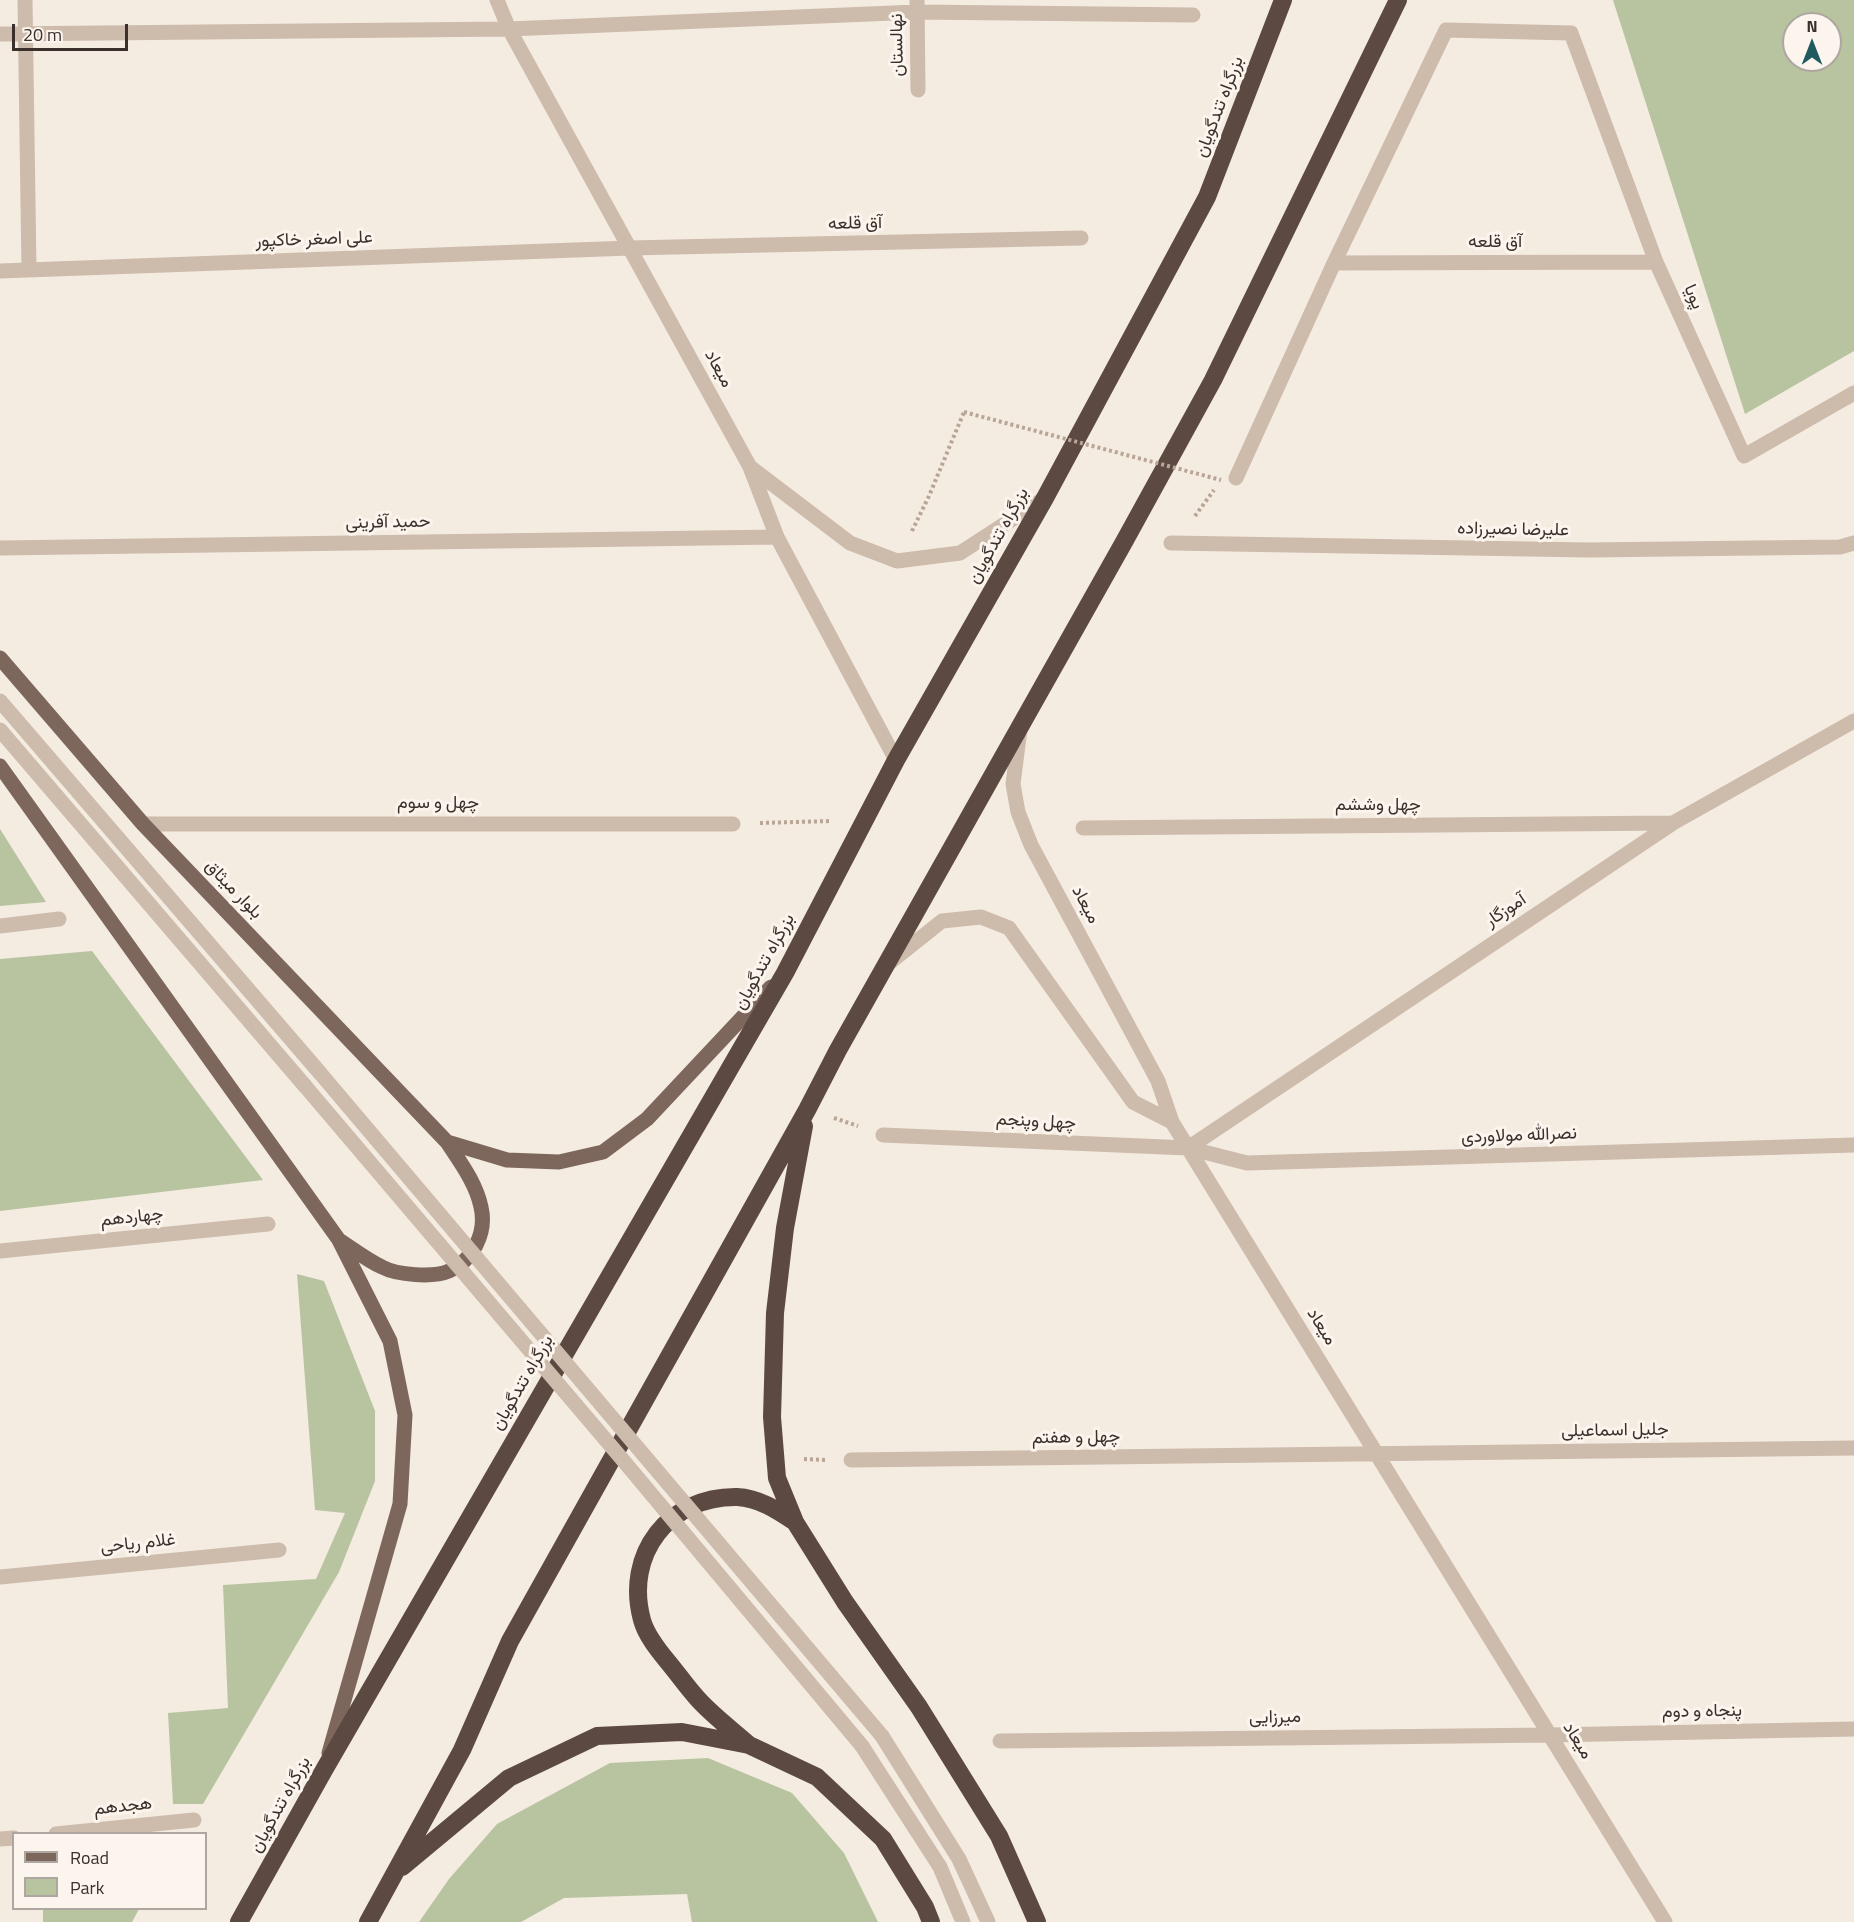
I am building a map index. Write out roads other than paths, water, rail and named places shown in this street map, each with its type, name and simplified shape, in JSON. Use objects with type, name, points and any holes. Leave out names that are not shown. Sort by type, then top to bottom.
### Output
[{"type":"highway","name":"بزرگراه تندگویان","points":[[239,1922],[324,1770],[785,973],[896,760],[1045,498],[1208,197],[1283,0]]},
{"type":"highway","points":[[368,1922],[462,1749],[510,1641],[1213,380],[1398,0]]},
{"type":"highway","points":[[807,1110],[785,1228],[775,1313],[772,1417],[777,1478],[795,1522],[845,1602],[919,1707],[999,1836],[1037,1922]]},
{"type":"highway","points":[[749,1745],[697,1699],[657,1649],[642,1622],[636,1592],[642,1560],[656,1533],[679,1512],[708,1500],[739,1497],[769,1505],[795,1522]]},
{"type":"highway","points":[[394,1873],[509,1778],[597,1736],[682,1732],[749,1745],[817,1777],[883,1839],[931,1922]]},
{"type":"main road","name":"بلوار میثاق","points":[[0,658],[143,824],[447,1142],[471,1180],[481,1207],[482,1230],[470,1256],[448,1272],[418,1275],[382,1268],[339,1240]]},
{"type":"main road","points":[[0,766],[339,1240],[390,1341],[405,1415],[400,1504],[324,1770]]},
{"type":"main road","points":[[447,1142],[507,1160],[559,1162],[603,1152],[647,1119],[785,973]]},
{"type":"street","points":[[25,0],[29,270]]},
{"type":"street","name":"میعاد","points":[[497,0],[509,29],[750,467],[777,537],[896,760]]},
{"type":"street","points":[[0,34],[509,29],[917,6],[1193,15]]},
{"type":"street","name":"نهالستان","points":[[917,6],[918,90]]},
{"type":"street","name":"پویا","points":[[1334,263],[1446,30],[1571,33],[1656,262],[1744,456],[1854,395]]},
{"type":"street","name":"آق قلعه","points":[[630,249],[1081,238]]},
{"type":"street","name":"علی اصغر خاکپور","points":[[0,271],[630,249]]},
{"type":"street","name":"آق قلعه","points":[[1334,263],[1656,262]]},
{"type":"street","points":[[1228,479],[1334,263]]},
{"type":"street","points":[[750,467],[850,543],[897,561],[960,553],[1045,498]]},
{"type":"street","name":"حمید آفرینی","points":[[0,548],[777,537]]},
{"type":"street","name":"علیرضا نصیرزاده","points":[[1171,543],[1588,550],[1839,547],[1854,543]]},
{"type":"street","points":[[0,701],[320,1073],[882,1736],[959,1859],[988,1922]]},
{"type":"street","name":"آموزگار","points":[[1188,1148],[1673,822],[1854,721]]},
{"type":"street","name":"میعاد","points":[[1020,726],[1013,784],[1018,812],[1031,845],[1158,1081],[1172,1122],[1665,1922]]},
{"type":"street","points":[[0,730],[622,1459],[862,1746],[940,1867],[963,1922]]},
{"type":"street","name":"چهل وششم","points":[[1083,828],[1673,822]]},
{"type":"street","name":"چهل و سوم","points":[[143,824],[733,824]]},
{"type":"street","points":[[886,965],[942,921],[981,917],[1009,928],[1133,1102],[1172,1122]]},
{"type":"street","points":[[0,926],[59,919]]},
{"type":"street","name":"چهل وپنجم","points":[[883,1135],[1188,1148]]},
{"type":"street","name":"نصرالله مولاوردی","points":[[1188,1148],[1246,1163],[1854,1145]]},
{"type":"street","name":"چهاردهم","points":[[0,1251],[267,1224]]},
{"type":"street","name":"جلیل اسماعیلی","points":[[1377,1454],[1854,1448]]},
{"type":"street","name":"چهل و هفتم","points":[[851,1460],[1377,1454]]},
{"type":"street","name":"غلام ریاحی","points":[[0,1577],[279,1550]]},
{"type":"street","name":"پنجاه و دوم","points":[[1550,1735],[1854,1729]]},
{"type":"street","name":"میرزایی","points":[[1000,1741],[1550,1735]]},
{"type":"street","name":"هجدهم","points":[[67,1832],[194,1820]]}]
